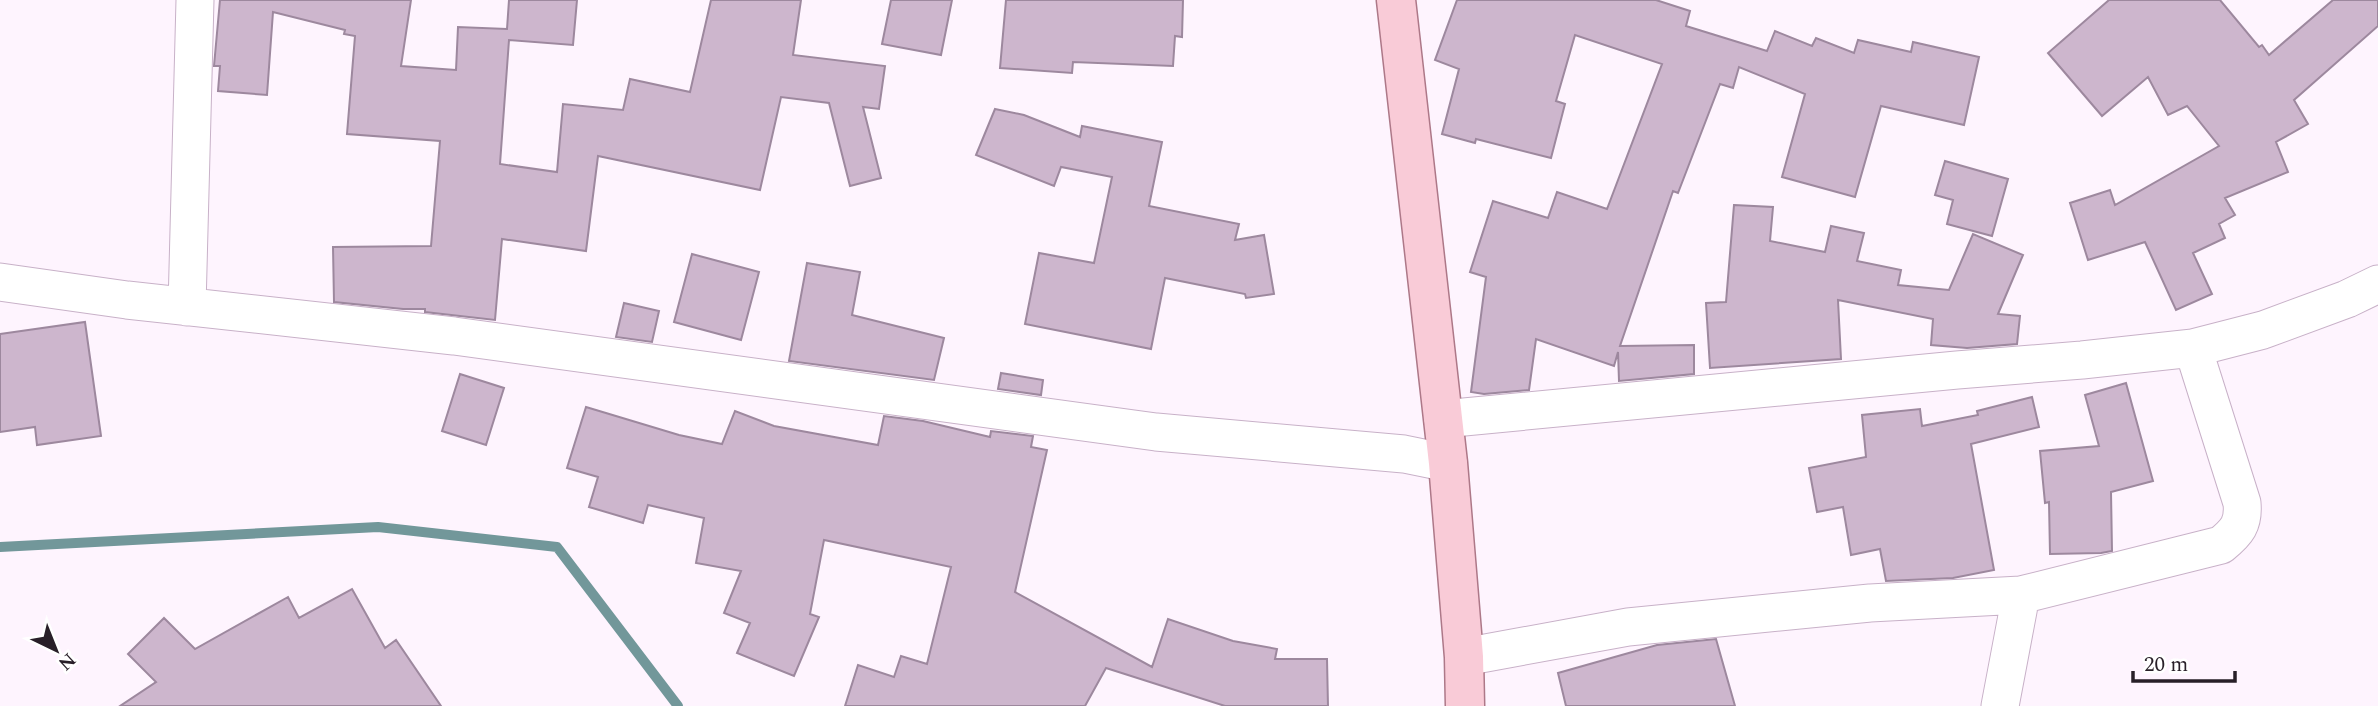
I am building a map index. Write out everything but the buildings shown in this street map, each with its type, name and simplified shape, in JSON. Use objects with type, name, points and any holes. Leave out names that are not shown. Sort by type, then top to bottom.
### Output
[{"type":"main road","points":[[1396,0],[1448,463],[1464,657],[1465,706]]},
{"type":"street","points":[[187,307],[195,0]]},
{"type":"street","points":[[0,282],[187,307],[454,336],[1156,432],[1405,454],[1448,463]]},
{"type":"street","points":[[1443,419],[2193,348],[2263,330],[2368,297]]},
{"type":"street","points":[[1464,657],[1653,625],[1870,603],[2021,595],[2221,545],[2241,527],[2242,503],[2193,348]]},
{"type":"street","points":[[2000,706],[2021,595]]},
{"type":"waterway","points":[[0,547],[378,527],[557,547],[678,706]]}]
